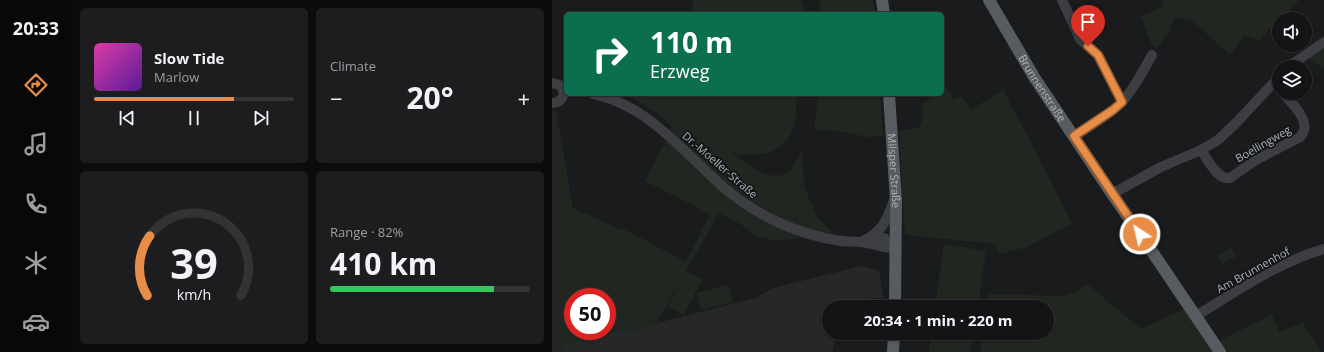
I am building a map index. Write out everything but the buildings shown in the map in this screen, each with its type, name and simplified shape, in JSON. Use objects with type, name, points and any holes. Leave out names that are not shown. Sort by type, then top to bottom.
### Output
[{"type":"main road","points":[[882,0],[884,12]]},
{"type":"main road","name":"Brunnenstraße","points":[[989,0],[1034,77],[1220,352]]},
{"type":"main road","name":"Milsper Straße","points":[[889,96],[895,198],[895,300]]},
{"type":"main road","points":[[893,352],[894,340]]},
{"type":"street","points":[[1062,0],[1080,39],[1098,55],[1122,102]]},
{"type":"street","points":[[1298,60],[1324,42]]},
{"type":"street","points":[[1074,136],[1113,110],[1122,102],[1139,78],[1152,55]]},
{"type":"street","points":[[552,83],[556,83],[561,86],[564,92]]},
{"type":"street","points":[[1112,194],[1161,167],[1201,150],[1218,140],[1272,88]]},
{"type":"street","points":[[552,103],[559,102],[564,95]]},
{"type":"street","name":"Dr.-Moeller-Straße","points":[[600,96],[614,100],[650,121],[673,140],[722,186],[748,207],[773,220],[800,231],[843,241],[884,238],[895,248]]},
{"type":"street","name":"Boellingweg","points":[[1201,150],[1220,177],[1226,179],[1230,178],[1256,160],[1300,137],[1305,131],[1305,123],[1299,112],[1289,100]]},
{"type":"street","points":[[866,240],[884,225],[895,198]]},
{"type":"street","name":"Am Brunnenhof","points":[[1196,316],[1280,266],[1324,249]]},
{"type":"shaded area","points":[[693,0],[801,0],[804,7],[804,12],[692,12]]},
{"type":"shaded area","points":[[819,0],[873,0],[875,12],[821,12]]},
{"type":"shaded area","points":[[1161,0],[1299,0],[1287,12],[1272,12],[1272,27],[1259,40],[1245,35],[1230,55],[1194,22],[1174,17],[1169,32],[1157,48],[1152,46],[1141,16],[1165,6]]},
{"type":"shaded area","points":[[1324,46],[1324,69],[1307,58]]},
{"type":"shaded area","points":[[947,88],[953,100],[961,97],[972,109],[1003,90],[1072,223],[1027,247],[1000,254],[995,244],[905,235],[899,131],[918,128],[923,118],[921,104],[934,96],[944,96],[944,90]]},
{"type":"shaded area","points":[[629,96],[797,96],[794,124],[790,135],[782,146],[770,152],[756,155],[731,153],[756,170],[778,176],[789,170],[802,152],[804,186],[817,217],[834,233],[777,241],[758,237],[742,225],[719,213],[686,271],[702,280],[684,315],[668,307],[684,275],[657,323],[637,330],[616,333],[616,288],[564,288],[564,340],[580,340],[564,344],[561,352],[552,352],[552,109],[556,110],[573,208],[621,230],[622,228],[686,262],[710,214],[645,181],[672,127],[660,115]]},
{"type":"shaded area","points":[[818,96],[880,96],[883,136],[866,137],[847,132],[814,130]]},
{"type":"shaded area","points":[[944,244],[986,251],[979,300],[936,300]]},
{"type":"shaded area","points":[[1231,248],[1236,257],[1222,264],[1217,256]]},
{"type":"shaded area","points":[[862,266],[879,271],[883,298],[870,298],[870,300],[822,300],[822,340],[835,340],[832,352],[561,352],[564,344],[580,340],[616,340],[616,332],[643,328],[755,298],[773,288]]},
{"type":"shaded area","points":[[728,285],[733,302],[701,310],[696,293]]},
{"type":"shaded area","points":[[1088,285],[1141,329],[1184,309],[1213,352],[980,352],[982,340],[1054,340],[1054,300],[988,300],[989,294],[1066,296]]},
{"type":"shaded area","points":[[1272,315],[1279,332],[1303,323],[1322,352],[1228,352],[1220,340]]},
{"type":"shaded area","points":[[930,340],[973,340],[970,352],[929,352]]},
{"type":"route","points":[[1088,46],[1098,55],[1122,102],[1113,110],[1074,136],[1140,234]]}]
